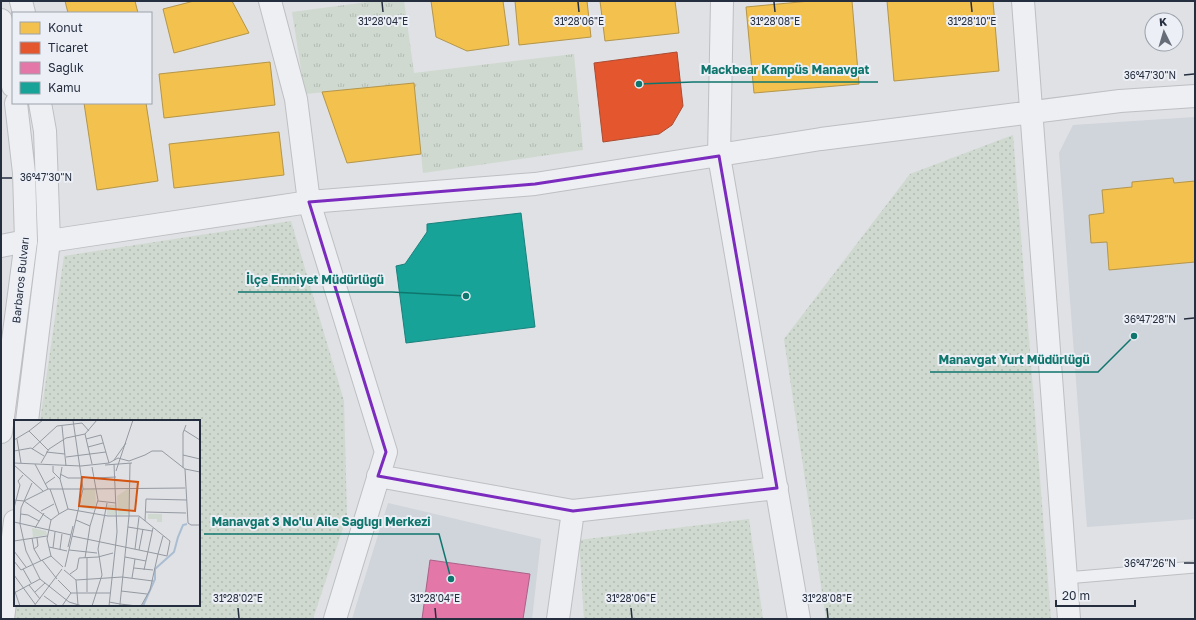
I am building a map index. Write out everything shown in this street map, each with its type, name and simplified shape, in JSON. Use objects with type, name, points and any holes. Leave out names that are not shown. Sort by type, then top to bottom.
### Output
[{"type":"street","points":[[21,1],[24,12]]},
{"type":"street","points":[[270,1],[296,99],[309,202],[386,452],[335,619]]},
{"type":"street","points":[[722,1],[719,156],[778,488],[799,619]]},
{"type":"street","points":[[1023,1],[1069,619]]},
{"type":"street","points":[[1,21],[12,81]]},
{"type":"street","points":[[49,241],[309,202],[535,184],[821,139],[1120,101],[1195,96]]},
{"type":"street","name":"Barbaros Bulvarı","points":[[1,432],[26,241],[24,173],[16,104]]},
{"type":"street","points":[[27,420],[49,241],[44,131],[40,104]]},
{"type":"street","points":[[1,246],[26,241]]},
{"type":"street","points":[[378,476],[573,511],[778,488]]},
{"type":"street","points":[[558,619],[573,511]]},
{"type":"street","points":[[3,619],[14,529]]},
{"type":"lane","points":[[1066,578],[1195,567]]},
{"type":"highlighted area","points":[[719,156],[777,488],[573,511],[378,476],[386,452],[309,202],[535,184]]},
{"type":"shaded area","points":[[1195,117],[1195,519],[1087,527],[1059,153],[1073,125]]},
{"type":"shaded area","points":[[388,503],[541,539],[532,619],[352,619]]},
{"type":"green space","points":[[375,1],[404,1],[414,73],[574,54],[583,150],[423,173],[414,83],[305,94],[292,12]]},
{"type":"green space","points":[[1013,135],[1051,619],[826,619],[784,339],[910,174]]},
{"type":"green space","points":[[291,221],[344,401],[347,516],[313,619],[12,619],[15,606],[200,606],[200,420],[40,420],[64,256]]},
{"type":"green space","points":[[749,519],[763,619],[584,619],[579,540]]},
{"type":"building: Konut","points":[[65,1],[135,1],[138,12],[68,12]]},
{"type":"building: Konut","points":[[194,1],[232,1],[249,33],[174,53],[163,9]]},
{"type":"building: Konut","points":[[431,1],[503,1],[509,45],[467,51],[436,37]]},
{"type":"building: Konut","points":[[515,1],[587,1],[591,37],[519,45]]},
{"type":"building: Konut","points":[[600,1],[675,1],[679,33],[605,41]]},
{"type":"building: Konut","points":[[810,1],[852,1],[859,84],[754,93],[746,7]]},
{"type":"building: Konut","points":[[887,1],[993,1],[999,71],[894,81]]},
{"type":"building: Konut","points":[[270,62],[275,105],[164,118],[159,74]]},
{"type":"building: Konut","points":[[414,83],[421,154],[347,163],[322,92]]},
{"type":"building: Konut","points":[[84,104],[146,104],[158,181],[97,190]]},
{"type":"building: Konut","points":[[279,132],[284,175],[174,188],[169,144]]},
{"type":"building: Konut","points":[[1173,178],[1174,183],[1195,181],[1195,262],[1109,270],[1107,242],[1091,243],[1089,215],[1104,213],[1102,190],[1132,187],[1132,182]]},
{"type":"building: Ticaret","points":[[677,52],[683,106],[672,125],[659,134],[603,142],[594,63]]},
{"type":"building: Sağlık","points":[[430,560],[530,574],[523,619],[422,619]]},
{"type":"building: Kamu","points":[[521,213],[535,327],[406,343],[396,266],[405,264],[427,232],[427,224]]},
{"type":"place","name":"Mackbear Kampüs Manavgat","points":[[639,84]]},
{"type":"place","name":"İlçe Emniyet Müdürlüğü","points":[[466,296]]},
{"type":"place","name":"Manavgat Yurt Müdürlüğü","points":[[1134,336]]},
{"type":"place","name":"Manavgat 3 No'lu Aile Sağlığı Merkezi","points":[[451,579]]}]
